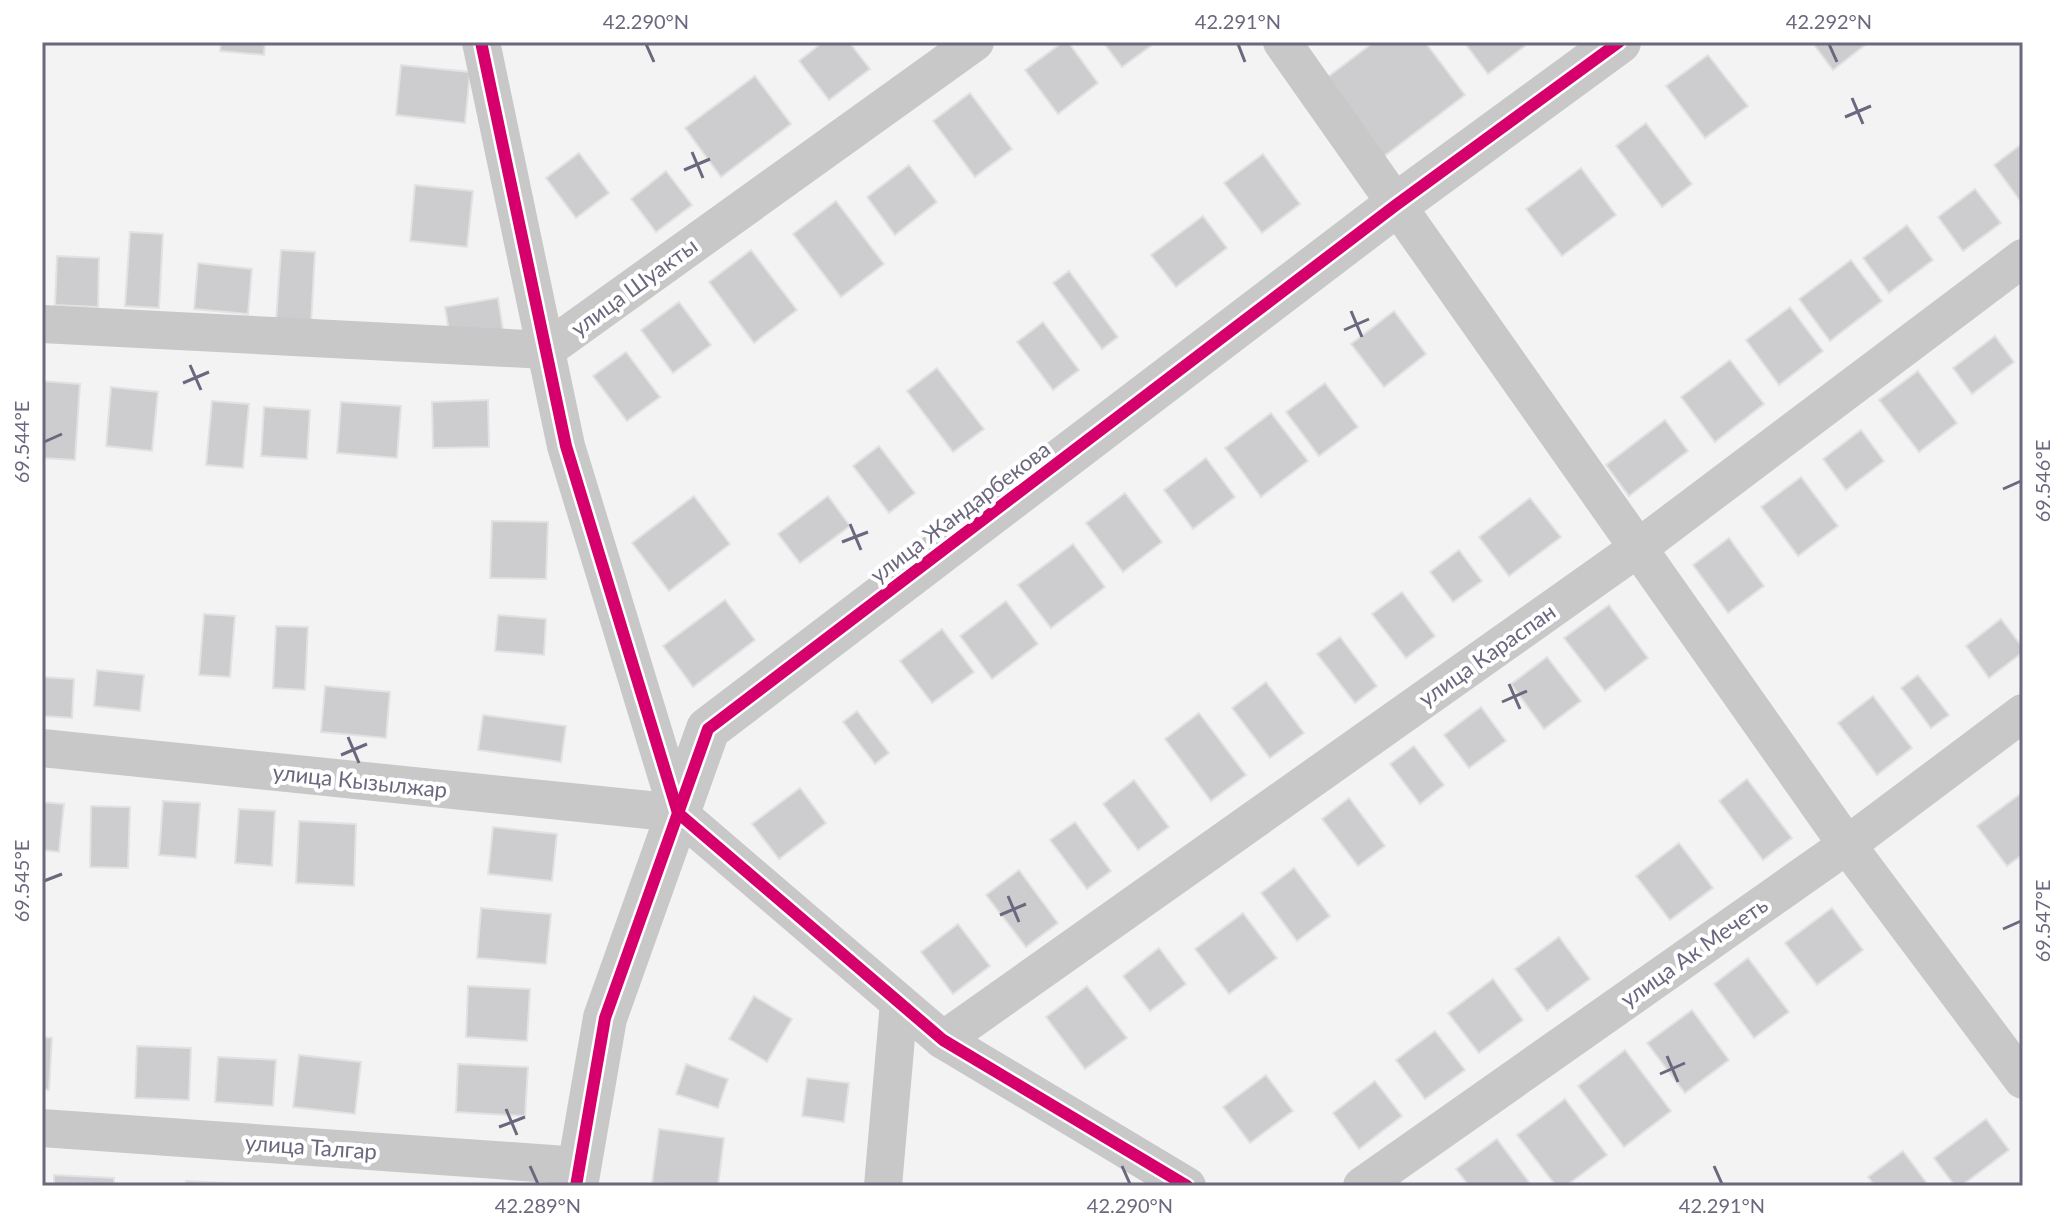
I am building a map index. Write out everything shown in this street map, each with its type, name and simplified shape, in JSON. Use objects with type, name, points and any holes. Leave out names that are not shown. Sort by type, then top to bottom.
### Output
[{"type":"street","points":[[481,42],[566,446],[678,813],[943,1040],[1187,1186]]},
{"type":"street","name":"улица Шуакты","points":[[546,350],[975,42]]},
{"type":"street","points":[[1282,42],[1847,845],[2023,1080]]},
{"type":"street","name":"улица Жандарбекова","points":[[578,1176],[605,1018],[708,729],[1396,205],[1619,42]]},
{"type":"street","name":"улица Караспан","points":[[943,1040],[1638,548],[2023,258]]},
{"type":"street","points":[[42,324],[546,350]]},
{"type":"street","name":"улица Ак Мечеть","points":[[1362,1186],[1847,845],[2023,713]]},
{"type":"street","name":"улица Кызылжар","points":[[42,748],[678,813]]},
{"type":"street","points":[[883,1186],[899,1003]]},
{"type":"street","name":"улица Талгар","points":[[42,1128],[578,1176]]},
{"type":"building","points":[[221,42],[265,42],[264,55],[220,51]]},
{"type":"building","points":[[823,42],[849,42],[870,69],[829,100],[799,61]]},
{"type":"building","points":[[1063,42],[1068,42],[1098,83],[1058,114],[1025,70]]},
{"type":"building","points":[[1103,42],[1156,42],[1122,67]]},
{"type":"building","points":[[1374,42],[1425,42],[1465,95],[1383,157],[1325,79]]},
{"type":"building","points":[[1464,42],[1522,42],[1525,46],[1488,74]]},
{"type":"building","points":[[1812,42],[1869,42],[1833,70]]},
{"type":"building","points":[[1708,55],[1748,106],[1705,138],[1666,86]]},
{"type":"building","points":[[401,65],[470,72],[465,123],[396,115]]},
{"type":"building","points":[[755,76],[791,124],[721,177],[685,128]]},
{"type":"building","points":[[970,93],[1012,149],[975,177],[933,121]]},
{"type":"building","points":[[1646,123],[1692,184],[1662,207],[1616,146]]},
{"type":"building","points":[[2023,143],[2023,201],[2021,202],[1994,165]]},
{"type":"building","points":[[579,153],[609,193],[576,218],[546,178]]},
{"type":"building","points":[[1263,154],[1300,204],[1262,233],[1224,183]]},
{"type":"building","points":[[909,165],[937,202],[895,235],[867,197]]},
{"type":"building","points":[[1581,168],[1616,215],[1562,256],[1526,209]]},
{"type":"building","points":[[666,171],[692,205],[656,232],[631,199]]},
{"type":"building","points":[[415,185],[473,191],[467,247],[410,241]]},
{"type":"building","points":[[1975,189],[2001,223],[1963,251],[1938,217]]},
{"type":"building","points":[[836,201],[884,264],[841,297],[793,234]]},
{"type":"building","points":[[1203,216],[1227,248],[1176,287],[1151,255]]},
{"type":"building","points":[[1907,225],[1933,260],[1889,293],[1863,258]]},
{"type":"building","points":[[130,232],[163,234],[159,308],[125,306]]},
{"type":"building","points":[[281,250],[315,252],[311,324],[276,321]]},
{"type":"building","points":[[751,250],[797,310],[754,343],[709,282]]},
{"type":"building","points":[[57,256],[99,258],[98,307],[55,305]]},
{"type":"building","points":[[1851,260],[1882,301],[1830,341],[1799,299]]},
{"type":"building","points":[[198,263],[252,269],[248,314],[194,309]]},
{"type":"building","points":[[1069,271],[1118,337],[1102,349],[1053,283]]},
{"type":"building","points":[[498,298],[503,330],[450,338],[445,307]]},
{"type":"building","points":[[679,302],[711,345],[673,373],[641,330]]},
{"type":"building","points":[[1790,307],[1823,351],[1779,385],[1746,340]]},
{"type":"building","points":[[1394,311],[1426,354],[1384,387],[1351,344]]},
{"type":"building","points":[[1043,322],[1079,370],[1053,390],[1017,342]]},
{"type":"building","points":[[1995,336],[2014,362],[1972,394],[1953,368]]},
{"type":"building","points":[[626,352],[660,397],[627,421],[593,376]]},
{"type":"building","points":[[1730,360],[1764,404],[1715,442],[1681,397]]},
{"type":"building","points":[[937,368],[984,429],[953,452],[907,391]]},
{"type":"building","points":[[1918,371],[1957,423],[1919,452],[1879,400]]},
{"type":"building","points":[[42,381],[80,384],[75,460],[42,458]]},
{"type":"building","points":[[1325,383],[1358,427],[1319,456],[1286,412]]},
{"type":"building","points":[[111,387],[158,392],[152,451],[106,446]]},
{"type":"building","points":[[488,400],[489,447],[433,448],[432,402]]},
{"type":"building","points":[[212,401],[249,404],[243,468],[206,465]]},
{"type":"building","points":[[341,402],[401,406],[397,458],[337,453]]},
{"type":"building","points":[[264,407],[310,410],[307,459],[261,456]]},
{"type":"building","points":[[1271,413],[1308,461],[1261,497],[1225,448]]},
{"type":"building","points":[[1665,420],[1688,451],[1629,496],[1606,465]]},
{"type":"building","points":[[1861,430],[1884,461],[1846,490],[1823,459]]},
{"type":"building","points":[[879,446],[915,493],[889,513],[853,466]]},
{"type":"building","points":[[1206,458],[1235,497],[1193,529],[1164,490]]},
{"type":"building","points":[[1801,477],[1838,526],[1798,556],[1761,507]]},
{"type":"building","points":[[1125,493],[1162,542],[1123,572],[1086,523]]},
{"type":"building","points":[[694,496],[730,544],[669,591],[632,543]]},
{"type":"building","points":[[828,496],[850,526],[800,563],[778,534]]},
{"type":"building","points":[[1530,498],[1561,537],[1509,576],[1479,537]]},
{"type":"building","points":[[492,521],[548,522],[546,579],[490,578]]},
{"type":"building","points":[[1729,538],[1764,586],[1728,613],[1693,565]]},
{"type":"building","points":[[1073,544],[1105,587],[1051,628],[1018,585]]},
{"type":"building","points":[[1459,550],[1482,581],[1453,602],[1430,572]]},
{"type":"building","points":[[1402,592],[1435,636],[1406,658],[1372,614]]},
{"type":"building","points":[[725,600],[755,640],[693,687],[663,646]]},
{"type":"building","points":[[1006,601],[1038,644],[992,679],[960,636]]},
{"type":"building","points":[[1609,605],[1648,658],[1605,691],[1564,638]]},
{"type":"building","points":[[204,614],[235,616],[230,677],[199,675]]},
{"type":"building","points":[[498,615],[546,619],[544,655],[495,651]]},
{"type":"building","points":[[2001,619],[2023,652],[1989,678],[1966,646]]},
{"type":"building","points":[[276,626],[308,627],[305,690],[273,688]]},
{"type":"building","points":[[942,629],[974,672],[932,703],[900,661]]},
{"type":"building","points":[[1340,637],[1377,686],[1355,703],[1317,654]]},
{"type":"building","points":[[1547,657],[1581,701],[1544,729],[1511,684]]},
{"type":"building","points":[[97,670],[144,675],[140,711],[94,706]]},
{"type":"building","points":[[1918,675],[1949,715],[1931,728],[1901,688]]},
{"type":"building","points":[[42,677],[74,679],[72,718],[42,716]]},
{"type":"building","points":[[1266,682],[1304,733],[1270,758],[1232,708]]},
{"type":"building","points":[[325,686],[390,692],[386,738],[321,732]]},
{"type":"building","points":[[1873,696],[1912,748],[1877,775],[1838,723]]},
{"type":"building","points":[[1481,707],[1506,741],[1469,768],[1444,735]]},
{"type":"building","points":[[857,711],[889,753],[875,764],[843,722]]},
{"type":"building","points":[[1199,713],[1246,775],[1211,801],[1165,739]]},
{"type":"building","points":[[483,715],[566,726],[561,762],[478,750]]},
{"type":"building","points":[[1414,746],[1444,785],[1420,804],[1390,764]]},
{"type":"building","points":[[1747,779],[1792,838],[1763,860],[1719,801]]},
{"type":"building","points":[[1134,780],[1169,827],[1138,850],[1103,804]]},
{"type":"building","points":[[800,788],[826,823],[779,859],[752,824]]},
{"type":"building","points":[[2023,792],[2023,854],[2007,866],[1977,826]]},
{"type":"building","points":[[1349,798],[1385,846],[1358,866],[1322,819]]},
{"type":"building","points":[[163,801],[200,803],[196,858],[159,855]]},
{"type":"building","points":[[42,802],[64,804],[59,852],[42,850]]},
{"type":"building","points":[[91,806],[130,807],[128,868],[90,867]]},
{"type":"building","points":[[239,809],[275,811],[272,866],[235,863]]},
{"type":"building","points":[[299,821],[356,824],[354,886],[296,883]]},
{"type":"building","points":[[1075,822],[1111,871],[1087,889],[1050,840]]},
{"type":"building","points":[[493,827],[557,834],[552,881],[488,874]]},
{"type":"building","points":[[1679,843],[1713,888],[1670,920],[1636,876]]},
{"type":"building","points":[[1294,868],[1330,916],[1297,941],[1261,893]]},
{"type":"building","points":[[1019,870],[1058,923],[1026,947],[986,895]]},
{"type":"building","points":[[481,908],[551,914],[546,964],[477,958]]},
{"type":"building","points":[[1832,908],[1863,950],[1817,985],[1785,943]]},
{"type":"building","points":[[1243,913],[1277,958],[1229,994],[1195,949]]},
{"type":"building","points":[[958,924],[990,966],[953,994],[921,952]]},
{"type":"building","points":[[1559,937],[1590,979],[1547,1011],[1515,969]]},
{"type":"building","points":[[1159,948],[1186,984],[1150,1011],[1123,976]]},
{"type":"building","points":[[1748,958],[1789,1012],[1754,1038],[1714,984]]},
{"type":"building","points":[[1493,979],[1523,1020],[1479,1053],[1448,1013]]},
{"type":"building","points":[[468,986],[530,989],[527,1041],[466,1037]]},
{"type":"building","points":[[1087,986],[1127,1038],[1085,1069],[1046,1017]]},
{"type":"building","points":[[754,996],[792,1019],[767,1062],[729,1039]]},
{"type":"building","points":[[1692,1010],[1729,1060],[1685,1093],[1647,1043]]},
{"type":"building","points":[[1435,1031],[1465,1070],[1425,1099],[1396,1060]]},
{"type":"building","points":[[42,1037],[52,1038],[49,1090],[42,1089]]},
{"type":"building","points":[[137,1046],[191,1048],[189,1100],[135,1098]]},
{"type":"building","points":[[1625,1050],[1671,1111],[1624,1147],[1578,1086]]},
{"type":"building","points":[[299,1055],[361,1062],[355,1114],[293,1107]]},
{"type":"building","points":[[218,1057],[276,1060],[273,1106],[215,1102]]},
{"type":"building","points":[[458,1064],[528,1067],[525,1116],[456,1112]]},
{"type":"building","points":[[686,1064],[728,1079],[718,1108],[676,1094]]},
{"type":"building","points":[[1266,1075],[1293,1111],[1250,1143],[1223,1107]]},
{"type":"building","points":[[807,1078],[849,1083],[844,1122],[802,1116]]},
{"type":"building","points":[[1375,1081],[1402,1116],[1359,1149],[1333,1113]]},
{"type":"building","points":[[1565,1099],[1607,1155],[1566,1186],[1556,1186],[1517,1135]]},
{"type":"building","points":[[1986,1119],[2009,1150],[1961,1186],[1955,1186],[1934,1158]]},
{"type":"building","points":[[659,1129],[724,1138],[718,1186],[652,1183]]},
{"type":"building","points":[[1497,1139],[1532,1186],[1469,1186],[1456,1169]]},
{"type":"building","points":[[1903,1151],[1929,1186],[1875,1186],[1868,1177]]},
{"type":"building","points":[[54,1175],[114,1178],[114,1186],[54,1186]]},
{"type":"building","points":[[186,1181],[252,1185],[252,1186],[185,1186]]},
{"type":"cycle path","points":[[481,42],[566,446],[678,813],[943,1040],[1187,1186]]},
{"type":"cycle path","points":[[576,1186],[605,1018],[708,729],[1396,205],[1619,42]]}]
